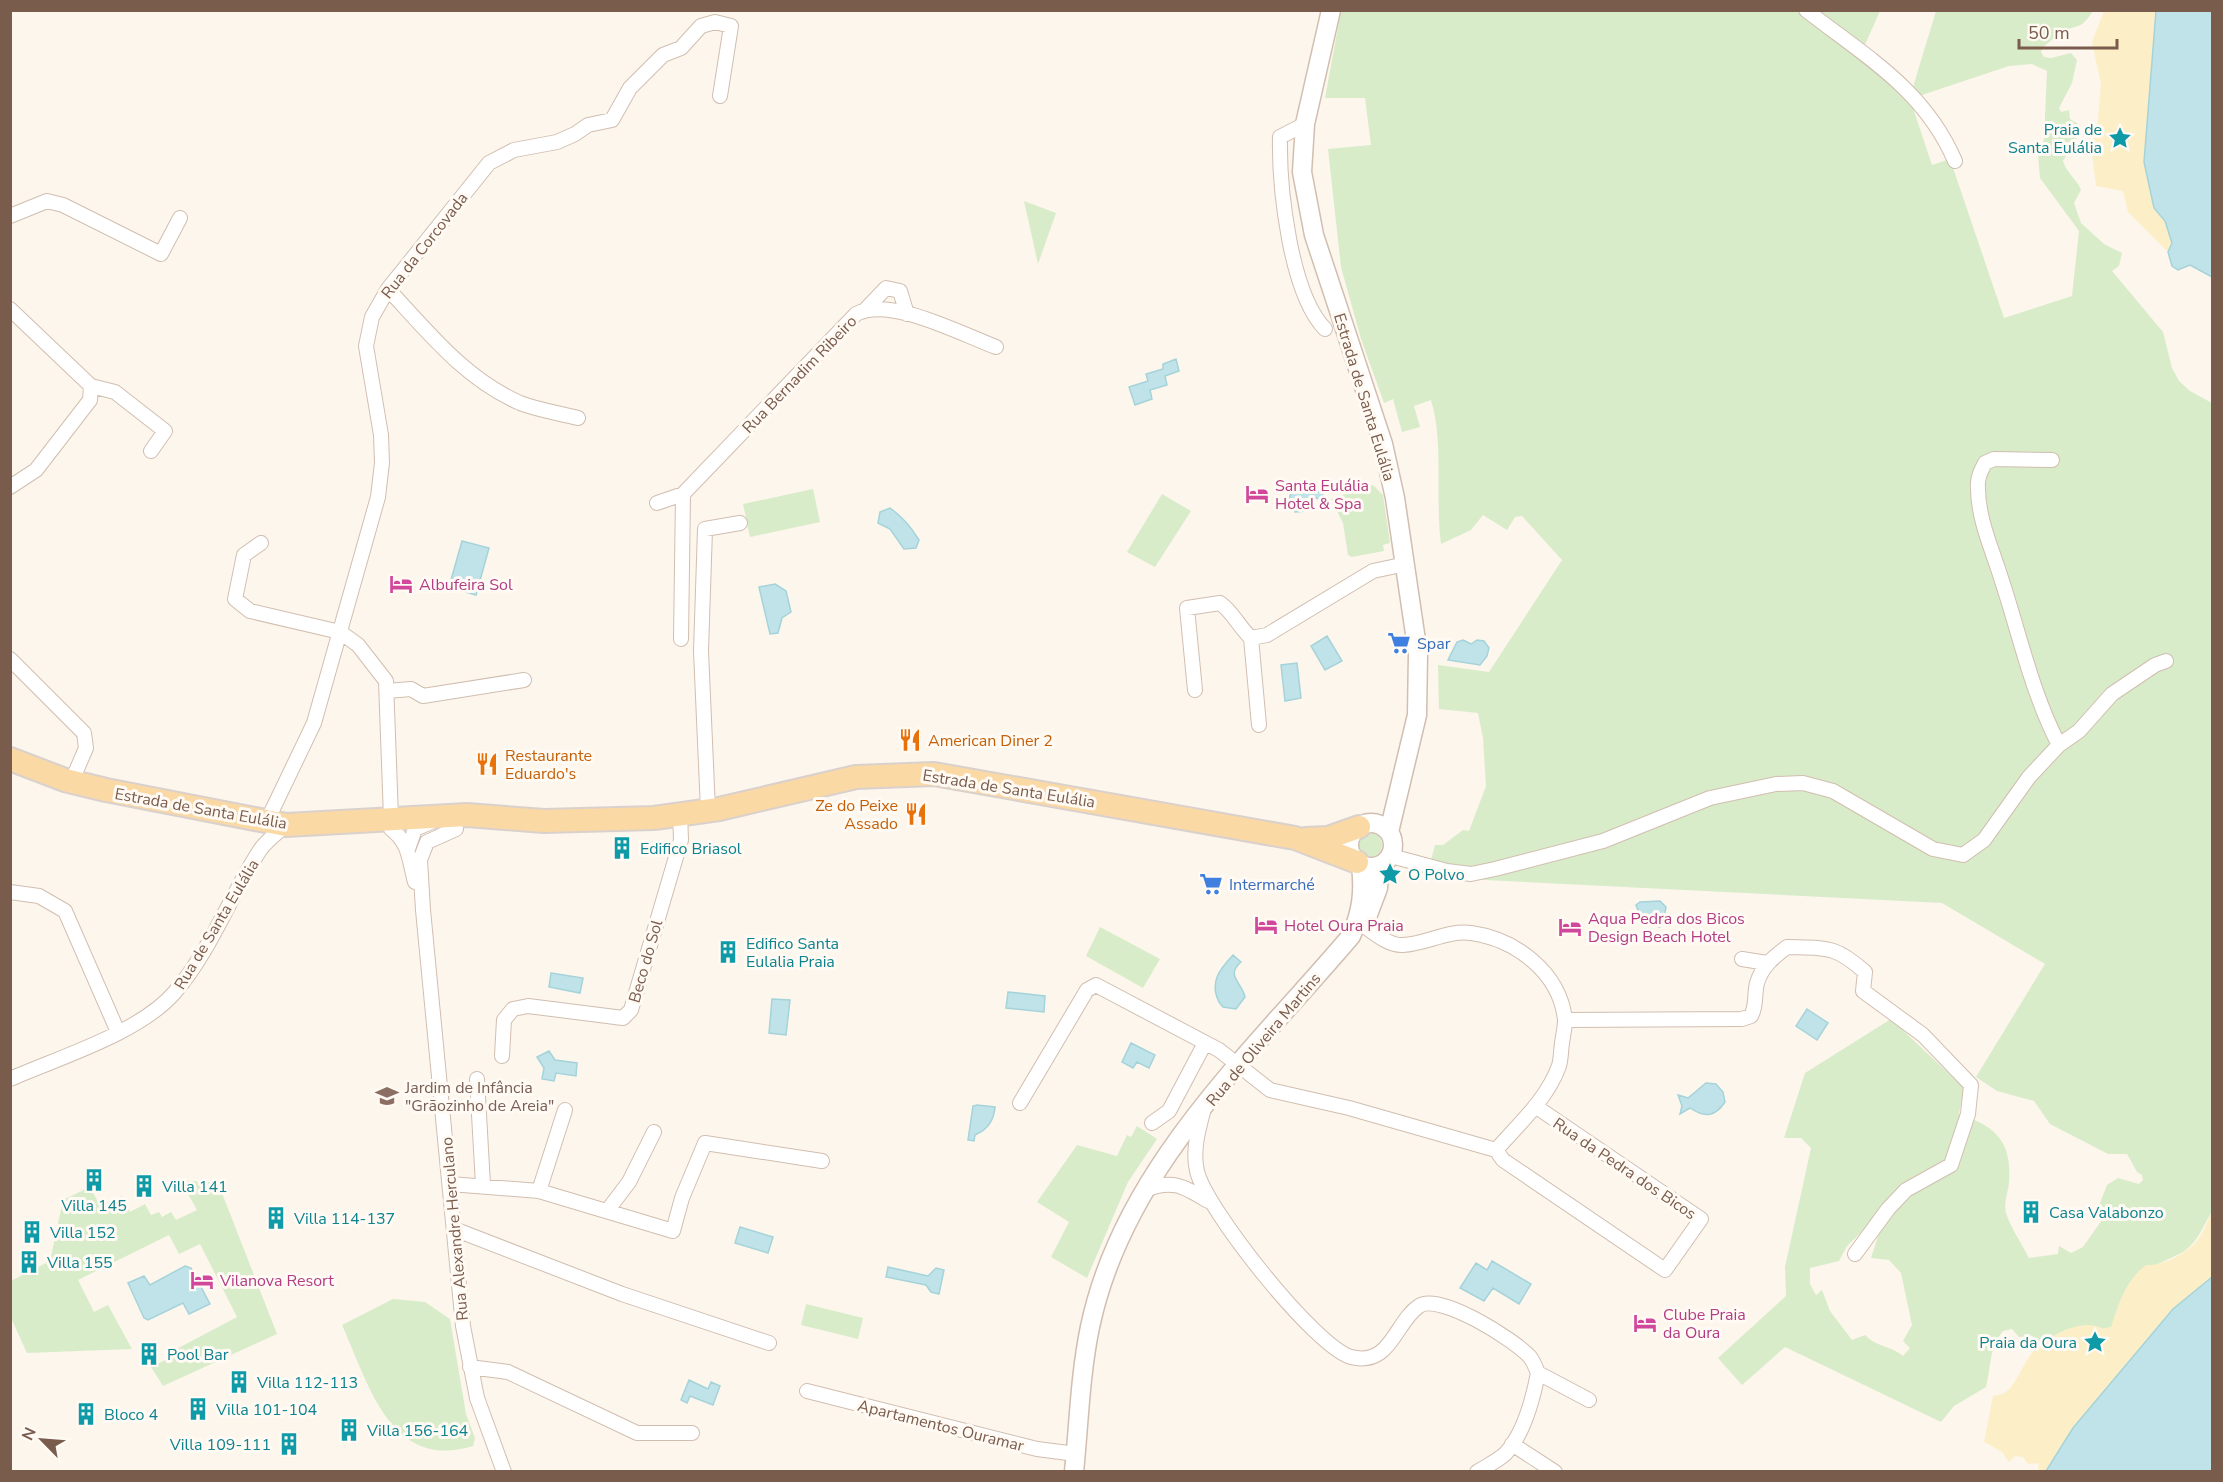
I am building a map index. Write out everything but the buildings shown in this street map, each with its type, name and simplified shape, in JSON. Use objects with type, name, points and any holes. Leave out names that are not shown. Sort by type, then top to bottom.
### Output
[{"type":"main road","name":"Estrada de Santa Eulália","points":[[10,749],[106,790]]},
{"type":"main road","name":"Estrada de Santa Eulália","points":[[10,759],[66,780],[106,790],[270,822],[401,829],[456,829],[544,821],[621,820],[680,814],[708,810],[856,777],[934,774],[1295,838],[1327,848],[1359,864]]},
{"type":"main road","name":"Estrada de Santa Eulália","points":[[401,829],[499,817],[544,821]]},
{"type":"main road","name":"Estrada de Santa Eulália","points":[[1295,838],[1328,838],[1364,825]]},
{"type":"street","name":"Estrada de Santa Eulália","points":[[1331,10],[1305,124],[1302,172],[1314,235],[1383,444],[1406,564],[1419,683],[1417,716],[1389,832],[1394,844],[1386,861],[1370,868],[1359,864]]},
{"type":"street","points":[[1806,10],[1909,90],[1935,122],[1955,161]]},
{"type":"street","name":"Rua da Corcovada","points":[[270,822],[314,723],[378,497],[382,463],[381,435],[366,346],[372,317],[388,289],[489,163],[514,150],[557,142],[576,134],[588,124],[612,120],[630,88],[647,70],[663,55],[681,48],[701,26],[715,22],[731,26],[720,96]]},
{"type":"street","points":[[1305,124],[1280,137],[1279,175],[1296,266],[1314,318],[1325,329]]},
{"type":"street","points":[[10,216],[47,201],[63,205],[161,254],[180,219]]},
{"type":"street","points":[[865,310],[886,288],[894,287],[900,291],[907,314]]},
{"type":"street","points":[[388,289],[459,365],[484,383],[521,403],[578,418]]},
{"type":"street","name":"Rua Bernadim Ribeiro","points":[[657,503],[682,494],[856,314],[865,310],[885,308],[996,346]]},
{"type":"street","points":[[10,309],[91,386],[115,392],[165,431],[151,451]]},
{"type":"street","points":[[12,485],[36,470],[90,400],[91,386]]},
{"type":"street","points":[[2052,460],[1994,459],[1985,463],[1978,476],[1978,490],[1984,525],[2019,642],[2059,745]]},
{"type":"street","points":[[681,639],[682,494]]},
{"type":"street","points":[[708,810],[701,651],[705,529],[740,523]]},
{"type":"street","points":[[261,543],[244,555],[235,599],[249,611],[339,632],[358,645],[386,681],[401,829]]},
{"type":"street","points":[[1251,638],[1267,635],[1373,572],[1406,564]]},
{"type":"street","points":[[1195,690],[1187,608],[1220,603],[1230,610],[1238,626],[1251,638],[1259,724]]},
{"type":"street","points":[[10,659],[84,733],[86,748],[74,776]]},
{"type":"street","points":[[1386,861],[1471,874],[1567,852],[1603,841],[1710,798],[1776,784],[1803,783],[1833,791],[1933,849],[1963,855],[1984,840],[2029,777],[2059,745],[2079,731],[2112,694],[2155,665],[2166,661]]},
{"type":"street","points":[[387,691],[411,689],[423,696],[524,680]]},
{"type":"street","name":"Estrada de Santa Eulália","points":[[1364,825],[1393,801],[1401,787]]},
{"type":"street","name":"Beco do Sol","points":[[502,1056],[504,1020],[513,1010],[528,1006],[623,1018],[631,1010],[681,840],[680,814]]},
{"type":"street","points":[[260,849],[270,822]]},
{"type":"street","name":"Rua de Santa Eulália","points":[[10,1079],[136,1024],[174,993],[191,971],[260,849],[270,822]]},
{"type":"street","points":[[1359,864],[1349,844],[1364,825],[1381,825],[1389,832]]},
{"type":"street","name":"Rua Alexandre Herculano","points":[[401,829],[420,836],[423,910],[463,1326],[477,1398],[504,1472]]},
{"type":"street","name":"Rua Alexandre Herculano","points":[[401,829],[423,910]]},
{"type":"street","points":[[420,860],[428,842],[456,829]]},
{"type":"street","name":"Rua de Oliveira Martins","points":[[1386,861],[1378,888],[1362,925],[1204,1107],[1196,1148],[1196,1170],[1210,1203],[1241,1247],[1307,1322],[1350,1357],[1369,1357],[1388,1348],[1419,1305],[1433,1302],[1452,1307],[1513,1343],[1530,1357],[1538,1373]]},
{"type":"street","name":"Rua de Oliveira Martins","points":[[1335,955],[1351,936],[1361,913],[1364,889],[1359,864]]},
{"type":"street","points":[[10,892],[39,896],[65,911],[118,1032]]},
{"type":"street","points":[[1362,925],[1390,942],[1402,945],[1438,936],[1468,933],[1508,943],[1525,954],[1544,972],[1557,995],[1565,1020],[1560,1064],[1535,1106],[1496,1150]]},
{"type":"street","points":[[1565,1020],[1742,1019],[1751,1016],[1756,1006],[1757,983],[1767,963],[1787,947],[1839,951],[1864,972],[1863,991],[1923,1035],[1971,1084],[1968,1114],[1951,1165],[1906,1190],[1887,1209],[1856,1254]]},
{"type":"street","points":[[1742,959],[1767,963]]},
{"type":"street","name":"Rua da Pedra dos Bicos","points":[[1020,1103],[1087,990],[1096,986],[1205,1042],[1270,1089],[1349,1108],[1496,1150],[1503,1160],[1665,1270],[1701,1219],[1535,1106]]},
{"type":"street","points":[[1152,1123],[1169,1112],[1205,1042]]},
{"type":"street","points":[[477,1079],[483,1185]]},
{"type":"street","points":[[1075,1463],[1079,1388],[1090,1325],[1111,1258],[1144,1190],[1174,1143],[1204,1107]]},
{"type":"street","points":[[539,1191],[565,1110]]},
{"type":"street","points":[[607,1211],[629,1182],[654,1132]]},
{"type":"street","points":[[450,1184],[539,1191],[673,1231],[682,1198],[705,1143],[822,1161]]},
{"type":"street","points":[[1144,1190],[1167,1184],[1181,1185],[1210,1203]]},
{"type":"street","points":[[454,1229],[622,1294],[769,1343]]},
{"type":"street","points":[[470,1367],[508,1372],[637,1433],[692,1433]]},
{"type":"street","points":[[1477,1472],[1504,1455],[1512,1444],[1533,1396],[1538,1373],[1589,1400]]},
{"type":"street","name":"Apartamentos Ouramar","points":[[807,1391],[1037,1449],[1075,1463]]},
{"type":"street","points":[[1512,1444],[1555,1472]]},
{"type":"green space","points":[[1341,11],[1880,11],[1863,49],[1913,87],[1936,11],[2093,11],[2082,24],[2060,33],[2044,46],[2041,52],[2044,57],[2051,58],[2071,53],[2077,60],[2072,83],[2059,108],[2061,112],[2069,110],[2070,119],[2078,124],[2080,133],[2063,161],[2081,190],[2074,203],[2081,223],[2104,244],[2122,253],[2119,266],[2112,271],[2163,332],[2172,368],[2179,381],[2190,391],[2212,403],[2212,1212],[2191,1245],[2183,1252],[2158,1264],[2149,1273],[2111,1327],[2046,1340],[2042,1343],[2032,1336],[2019,1337],[2012,1329],[2003,1331],[1995,1344],[1986,1387],[1954,1406],[1941,1422],[1785,1347],[1742,1385],[1718,1358],[1786,1296],[1785,1267],[1811,1148],[1801,1138],[1784,1138],[1805,1073],[1891,1019],[1964,1088],[1959,1114],[1991,1130],[2004,1145],[2009,1167],[2006,1213],[2029,1258],[2058,1254],[2059,1246],[2071,1253],[2083,1247],[2104,1217],[2100,1203],[2107,1185],[2118,1178],[2139,1184],[2143,1180],[2127,1154],[2108,1154],[2050,1124],[2034,1101],[1997,1091],[1976,1077],[2045,964],[1942,903],[1465,879],[1428,871],[1435,845],[1443,845],[1463,830],[1469,831],[1486,786],[1483,738],[1478,713],[1439,709],[1438,665],[1489,672],[1562,560],[1522,516],[1515,517],[1507,530],[1483,515],[1471,530],[1441,544],[1437,433],[1431,400],[1414,406],[1420,427],[1402,432],[1393,399],[1384,403],[1361,339],[1341,267],[1328,149],[1371,145],[1365,98],[1325,98]],"holes":[[[2032,64],[2047,71],[2044,139],[2038,155],[2040,178],[2079,231],[2072,296],[2004,318],[1950,159],[1932,165],[1910,99],[2009,66]],[[1876,1218],[1883,1221],[1871,1258],[1889,1260],[1901,1273],[1912,1325],[1903,1341],[1910,1348],[1903,1356],[1865,1335],[1852,1340],[1830,1311],[1822,1290],[1816,1295],[1810,1284],[1810,1268],[1839,1261],[1847,1246]]]},
{"type":"green space","points":[[1024,201],[1056,213],[1038,264]]},
{"type":"green space","points":[[1373,485],[1383,495],[1390,543],[1383,545],[1384,551],[1352,557],[1348,555],[1343,523],[1331,499]]},
{"type":"green space","points":[[813,489],[820,522],[750,537],[743,504]]},
{"type":"green space","points":[[1162,494],[1191,511],[1155,567],[1127,552]]},
{"type":"green space","points":[[1370,833],[1379,836],[1382,845],[1379,854],[1370,857],[1361,854],[1358,845],[1361,836]]},
{"type":"green space","points":[[1100,927],[1160,959],[1143,988],[1086,956]]},
{"type":"green space","points":[[1137,1126],[1157,1139],[1128,1182],[1087,1278],[1051,1257],[1069,1222],[1037,1202],[1077,1145],[1117,1156],[1127,1135],[1131,1137]]},
{"type":"green space","points":[[180,1180],[218,1183],[277,1334],[163,1386],[151,1367],[171,1357],[169,1353],[237,1317],[200,1244],[179,1254],[169,1235],[78,1280],[94,1312],[108,1305],[132,1349],[27,1353],[11,1318],[11,1281],[50,1261],[63,1200],[90,1187],[100,1206],[122,1196],[130,1212],[145,1204],[151,1215],[159,1212],[162,1217],[171,1212],[176,1220],[197,1210]]},
{"type":"green space","points":[[393,1299],[425,1302],[450,1319],[466,1414],[475,1438],[473,1446],[445,1451],[421,1446],[402,1434],[386,1417],[373,1395],[342,1325]]},
{"type":"green space","points":[[806,1304],[863,1318],[858,1339],[801,1325]]},
{"type":"sand","points":[[2104,11],[2212,11],[2172,244],[2168,252],[2128,212],[2123,191],[2096,186],[2091,146],[2097,130],[2101,84],[2092,42]]},
{"type":"sand","name":"Praia da Oura","points":[[2212,1212],[2212,1277],[2173,1309],[2073,1428],[2046,1471],[2035,1471],[2038,1470],[2039,1463],[2028,1464],[2023,1457],[2015,1456],[2009,1462],[2002,1452],[1984,1442],[1993,1396],[2005,1393],[2010,1388],[2032,1353],[2046,1341],[2065,1330],[2085,1325],[2103,1329],[2111,1327],[2128,1285],[2139,1271],[2146,1265],[2170,1260],[2192,1246],[2198,1240]]},
{"type":"water","points":[[2156,11],[2212,11],[2212,277],[2190,265],[2178,270],[2172,266],[2168,252],[2172,243],[2165,221],[2154,208],[2144,162]]},
{"type":"water","points":[[1176,359],[1179,371],[1165,376],[1167,385],[1150,390],[1152,399],[1135,405],[1129,387],[1148,381],[1146,374],[1163,369],[1163,364]]},
{"type":"water","points":[[1299,484],[1305,484],[1311,491],[1322,492],[1326,504],[1321,505],[1319,499],[1311,496],[1311,506],[1306,511],[1295,512],[1289,501],[1291,492]]},
{"type":"water","points":[[890,508],[916,535],[919,540],[916,548],[904,549],[890,529],[878,523],[880,512]]},
{"type":"water","points":[[462,541],[489,548],[476,595],[449,587]]},
{"type":"water","points":[[775,584],[786,591],[791,612],[782,618],[778,633],[770,634],[759,587]]},
{"type":"water","points":[[1327,636],[1342,661],[1325,670],[1311,646]]},
{"type":"water","points":[[1463,640],[1471,644],[1477,640],[1484,641],[1489,648],[1487,656],[1480,665],[1448,660],[1457,642]]},
{"type":"water","points":[[1297,663],[1301,698],[1285,701],[1281,665]]},
{"type":"water","points":[[1660,901],[1666,907],[1660,927],[1645,919],[1636,905],[1640,902]]},
{"type":"water","points":[[1233,955],[1241,962],[1236,967],[1234,975],[1245,997],[1236,1009],[1223,1007],[1215,988],[1217,976]]},
{"type":"water","points":[[551,973],[583,978],[580,993],[549,987]]},
{"type":"water","points":[[1008,992],[1045,996],[1044,1012],[1006,1008]]},
{"type":"water","points":[[772,999],[790,1000],[786,1035],[769,1033]]},
{"type":"water","points":[[1807,1009],[1828,1023],[1817,1040],[1796,1026]]},
{"type":"water","points":[[1131,1043],[1155,1055],[1149,1068],[1137,1062],[1133,1068],[1122,1062]]},
{"type":"water","points":[[549,1051],[555,1060],[577,1063],[576,1076],[556,1073],[554,1081],[542,1079],[544,1068],[537,1057]]},
{"type":"water","points":[[1706,1083],[1716,1084],[1723,1092],[1725,1102],[1721,1107],[1709,1114],[1690,1108],[1680,1114],[1682,1106],[1678,1095],[1688,1098]]},
{"type":"water","points":[[973,1106],[995,1107],[993,1116],[989,1124],[975,1135],[974,1141],[968,1140]]},
{"type":"water","points":[[740,1227],[773,1237],[768,1253],[735,1243]]},
{"type":"water","points":[[1492,1261],[1531,1284],[1519,1304],[1493,1288],[1484,1301],[1460,1288],[1476,1263],[1487,1270]]},
{"type":"water","points":[[185,1266],[191,1268],[210,1304],[189,1314],[183,1303],[148,1320],[144,1318],[128,1283],[144,1276],[150,1285]]},
{"type":"water","points":[[888,1267],[928,1276],[936,1268],[944,1270],[939,1294],[931,1292],[926,1285],[886,1277]]},
{"type":"water","points":[[2212,1277],[2212,1471],[2046,1471],[2073,1428],[2173,1309]]},
{"type":"water","points":[[689,1380],[708,1389],[711,1382],[720,1386],[713,1405],[690,1396],[687,1403],[681,1400]]},
{"type":"place","name":"Praia de Santa Eulália","points":[[2120,138]]},
{"type":"place","name":"Santa Eulália Hotel & Spa","points":[[1257,494]]},
{"type":"place","name":"Albufeira Sol","points":[[401,584]]},
{"type":"place","name":"Spar","points":[[1399,643]]},
{"type":"place","name":"American Diner 2","points":[[910,740]]},
{"type":"place","name":"Restaurante Eduardo's","points":[[487,764]]},
{"type":"place","name":"Ze do Peixe Assado","points":[[916,814]]},
{"type":"place","name":"Edifico Briasol","points":[[622,848]]},
{"type":"place","name":"O Polvo","points":[[1390,874]]},
{"type":"place","name":"Intermarché","points":[[1211,884]]},
{"type":"place","name":"Hotel Oura Praia","points":[[1266,925]]},
{"type":"place","name":"Aqua Pedra dos Bicos Design Beach Hotel","points":[[1570,927]]},
{"type":"place","name":"Edifico Santa Eulalia Praia","points":[[728,952]]},
{"type":"place","name":"Jardim de Infância \"Grãozinho de Areia\"","points":[[387,1096]]},
{"type":"place","name":"Villa 145","points":[[94,1180]]},
{"type":"place","name":"Villa 141","points":[[144,1186]]},
{"type":"place","name":"Casa Valabonzo","points":[[2031,1212]]},
{"type":"place","name":"Villa 114-137","points":[[276,1218]]},
{"type":"place","name":"Villa 152","points":[[32,1232]]},
{"type":"place","name":"Villa 155","points":[[29,1262]]},
{"type":"place","name":"Vilanova Resort","points":[[202,1280]]},
{"type":"place","name":"Clube Praia da Oura","points":[[1645,1323]]},
{"type":"place","name":"Praia da Oura","points":[[2095,1342]]},
{"type":"place","name":"Pool Bar","points":[[149,1354]]},
{"type":"place","name":"Villa 112-113","points":[[239,1382]]},
{"type":"place","name":"Villa 101-104","points":[[198,1409]]},
{"type":"place","name":"Bloco 4","points":[[86,1414]]},
{"type":"place","name":"Villa 156-164","points":[[349,1430]]},
{"type":"place","name":"Villa 109-111","points":[[289,1444]]}]
